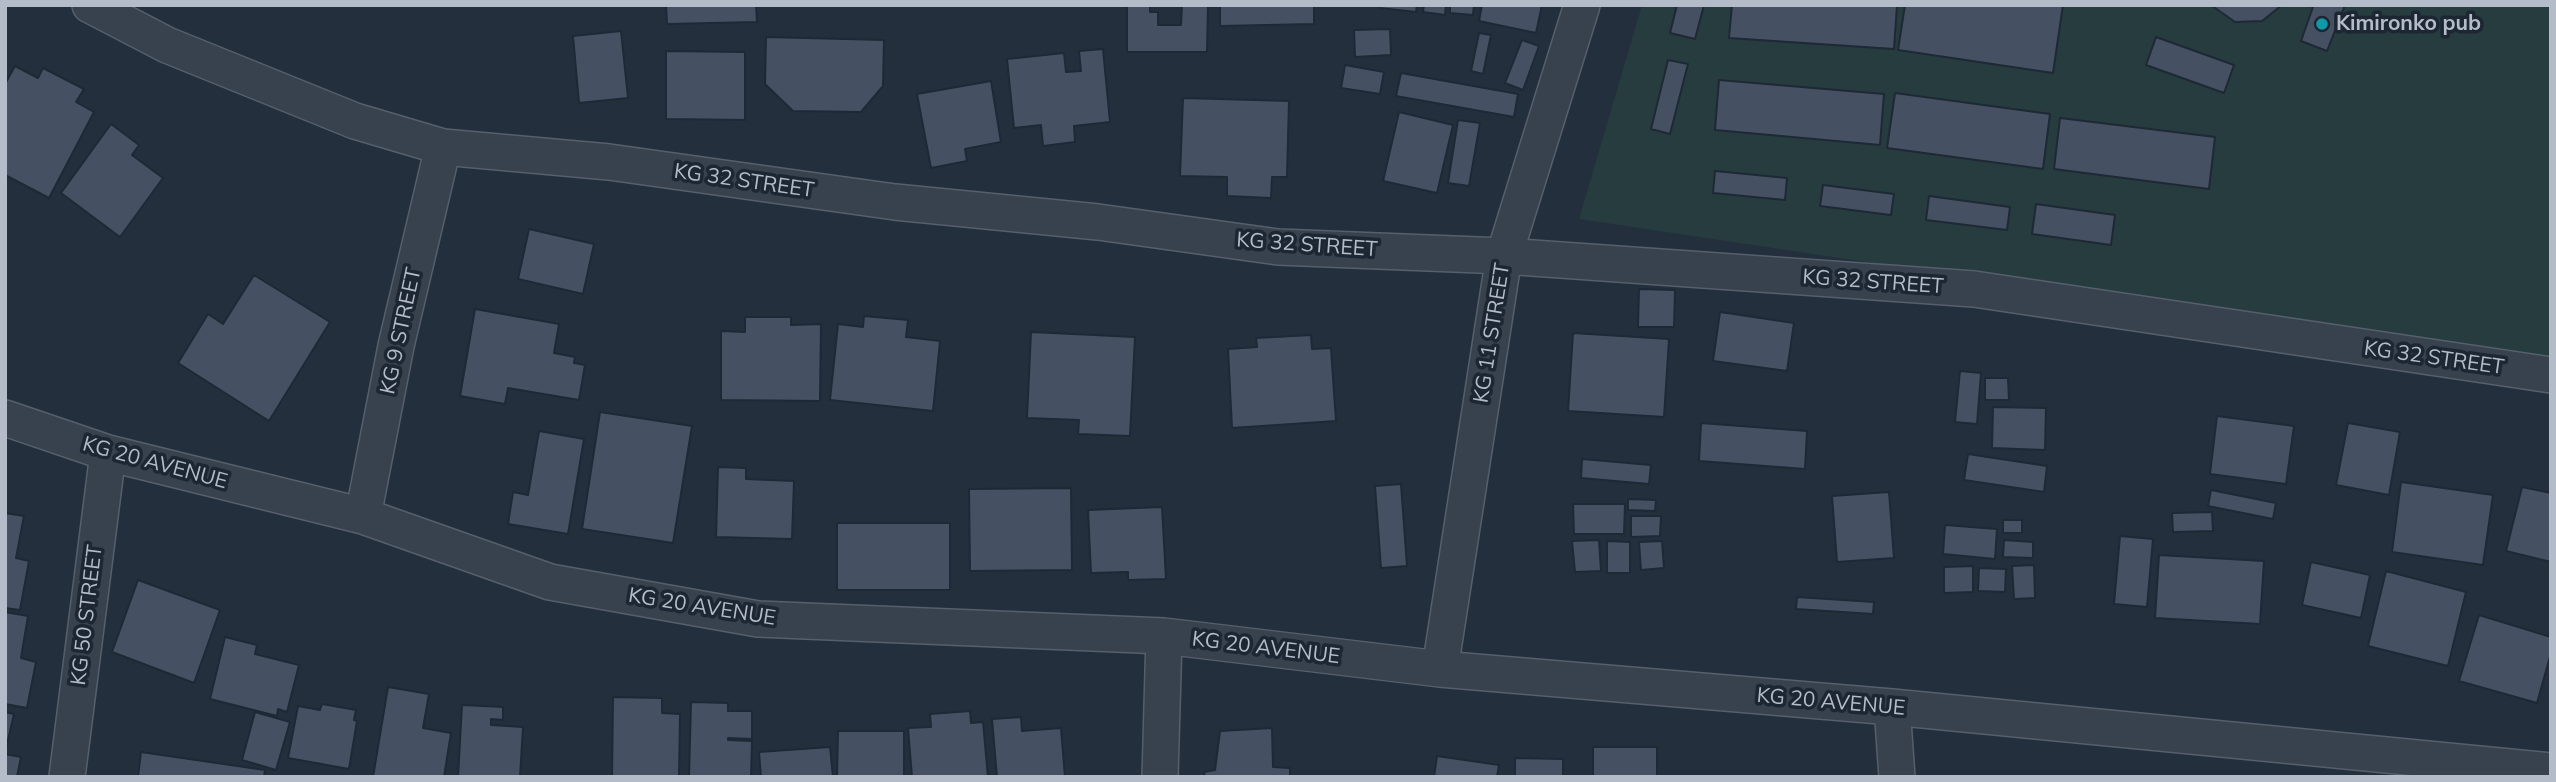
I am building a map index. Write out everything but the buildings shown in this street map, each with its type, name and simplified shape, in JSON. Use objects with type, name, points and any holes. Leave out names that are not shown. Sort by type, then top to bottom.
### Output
[{"type":"street","name":"KG 32 STREET","points":[[90,5],[167,45],[355,121],[443,147],[609,162],[895,202],[1098,222],[1279,247],[1504,256],[1974,289],[2551,374]]},
{"type":"street","name":"KG 11 STREET","points":[[1440,669],[1504,256],[1582,5]]},
{"type":"street","name":"KG 9 STREET","points":[[363,516],[396,346],[443,147]]},
{"type":"street","name":"KG 20 AVENUE","points":[[5,418],[108,453],[363,516],[550,582],[758,619],[1164,636],[1440,669],[1892,707],[2551,771]]},
{"type":"street","name":"KG 50 STREET","points":[[67,777],[108,453]]},
{"type":"street","points":[[1160,777],[1164,636]]},
{"type":"street","points":[[1892,707],[1897,777]]},
{"type":"green space","points":[[1642,5],[2551,5],[2551,357],[2461,351],[1579,219]]},
{"type":"place","name":"Kimironko pub","points":[[2322,24]]}]
